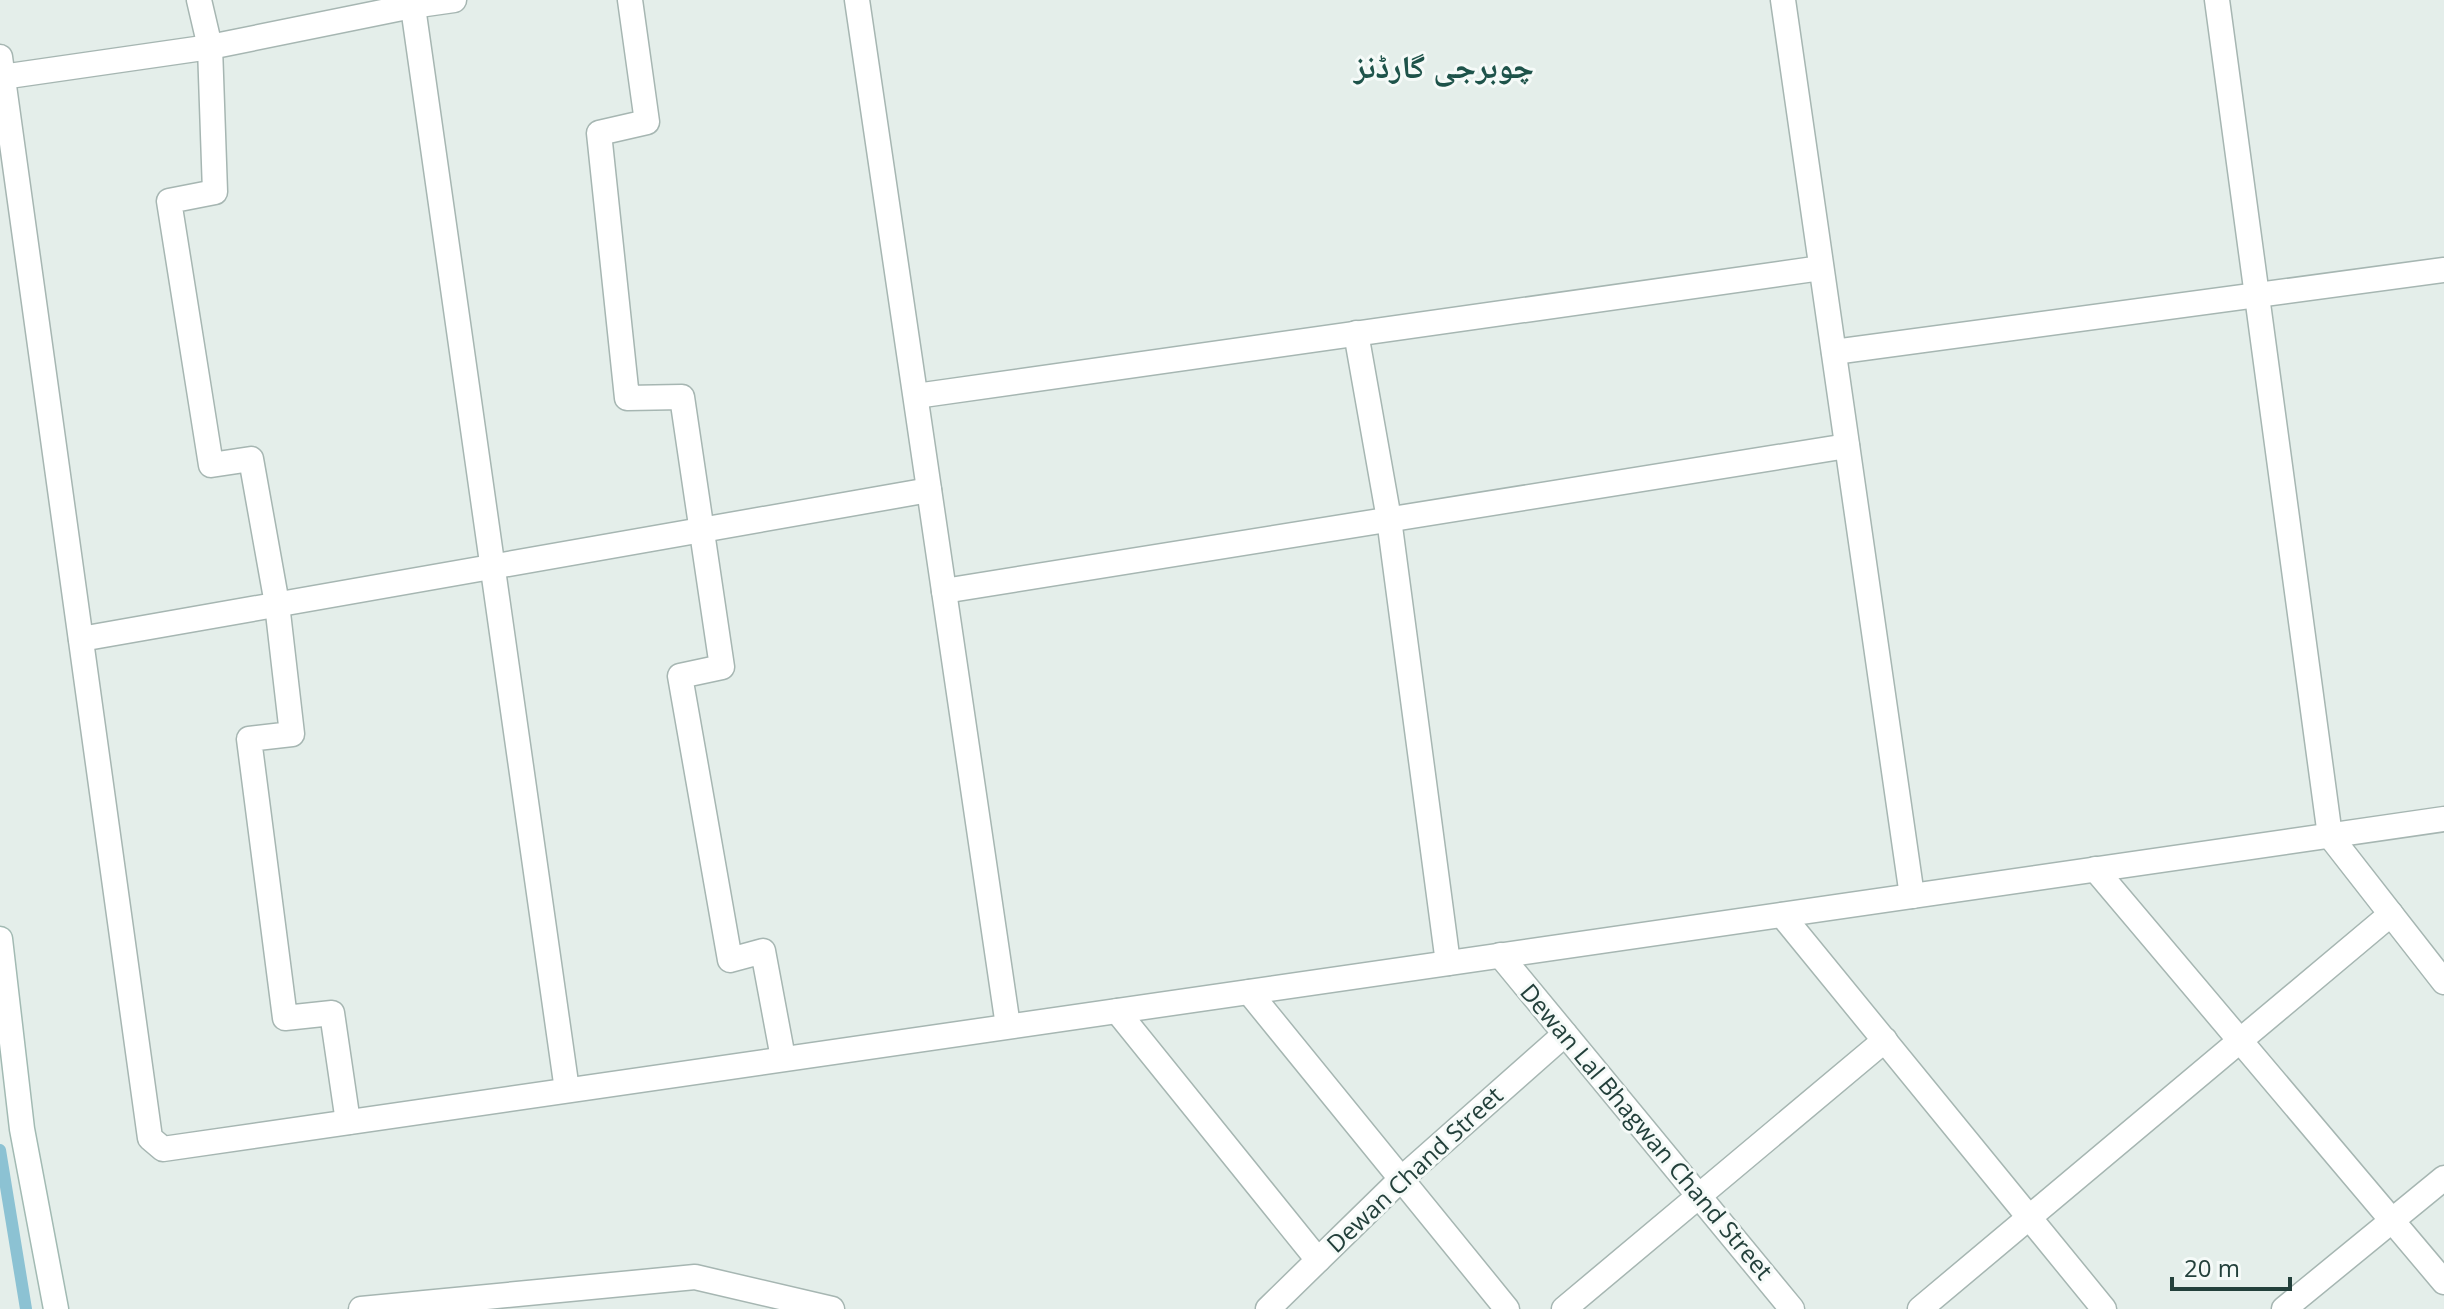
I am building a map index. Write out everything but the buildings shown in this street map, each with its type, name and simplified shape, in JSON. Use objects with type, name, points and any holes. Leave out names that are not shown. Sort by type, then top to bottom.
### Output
[{"type":"street","points":[[199,0],[210,47],[215,192],[169,201],[211,465],[251,459],[277,604],[292,734],[249,739],[285,1018],[332,1013],[348,1122]]},
{"type":"street","points":[[454,0],[412,3],[210,47],[1,67],[150,1138],[163,1149],[2444,819]]},
{"type":"street","points":[[630,0],[647,122],[599,133],[627,398],[682,397],[722,667],[680,676],[730,960],[763,951],[783,1058]]},
{"type":"street","points":[[857,0],[1008,1026]]},
{"type":"street","points":[[1783,0],[1912,896]]},
{"type":"street","points":[[2217,0],[2330,836],[2444,982]]},
{"type":"street","points":[[412,3],[567,1090]]},
{"type":"street","points":[[916,396],[1821,268]]},
{"type":"street","points":[[1834,352],[2444,270]]},
{"type":"street","points":[[1356,333],[1389,519],[1448,963]]},
{"type":"street","points":[[944,591],[1847,446]]},
{"type":"street","points":[[81,639],[929,490]]},
{"type":"street","points":[[2095,869],[2444,1282]]},
{"type":"street","points":[[1920,1309],[2391,914]]},
{"type":"street","points":[[1782,915],[2104,1309]]},
{"type":"street","points":[[0,939],[7,1059],[56,1309]]},
{"type":"street","name":"Dewan Lal Bhagwan Chand Street","points":[[1500,955],[1792,1309]]},
{"type":"street","points":[[1249,992],[1507,1309]]},
{"type":"street","points":[[1117,1011],[1318,1260]]},
{"type":"street","name":"Dewan Chand Street","points":[[1268,1309],[1400,1180],[1565,1034]]},
{"type":"street","points":[[1564,1309],[1885,1040]]},
{"type":"street","points":[[2284,1309],[2444,1178]]},
{"type":"street","points":[[361,1309],[443,1304],[695,1277],[832,1309]]},
{"type":"waterway","points":[[0,1150],[26,1309]]},
{"type":"district","name":"چوبرجی گارڈنز","points":[[1444,67]]}]
